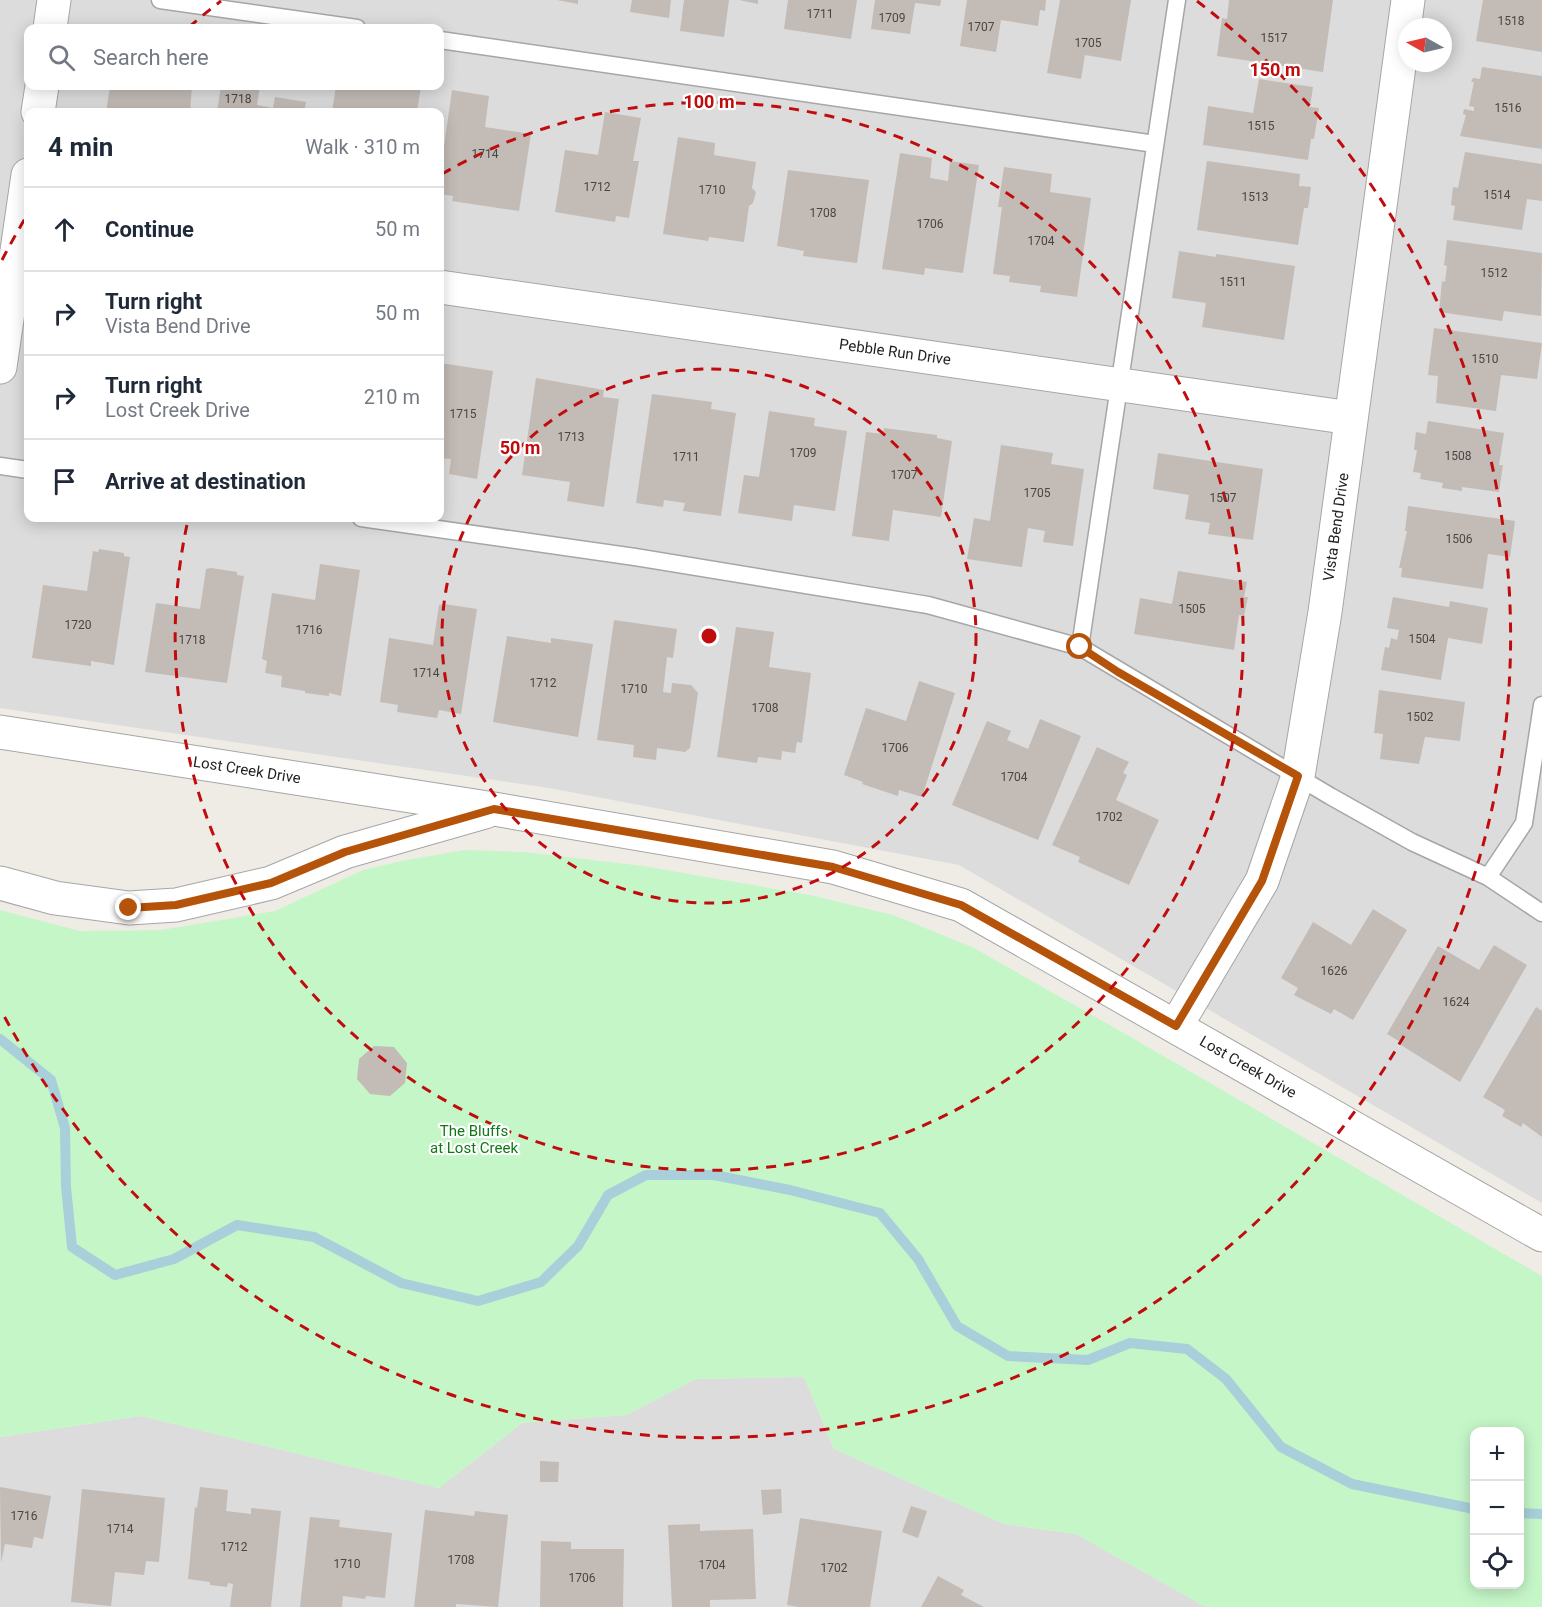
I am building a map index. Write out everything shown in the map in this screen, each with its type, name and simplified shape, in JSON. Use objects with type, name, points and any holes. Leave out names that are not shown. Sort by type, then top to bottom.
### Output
[{"type":"street","points":[[51,24],[54,0]]},
{"type":"street","name":"Vista Bend Drive","points":[[1176,1026],[1262,881],[1298,776],[1324,612],[1408,0]]},
{"type":"street","points":[[39,108],[41,90]]},
{"type":"street","points":[[0,367],[24,233]]},
{"type":"street","name":"Pebble Run Drive","points":[[444,287],[1351,418]]},
{"type":"street","name":"Lost Creek Drive","points":[[0,732],[494,809],[833,867],[961,905],[1542,1235]]},
{"type":"street","name":"Lost Creek Drive","points":[[0,883],[55,898],[129,908],[176,905],[271,883],[345,852],[494,809]]},
{"type":"lane","points":[[160,0],[329,24]]},
{"type":"lane","points":[[1080,647],[1177,0]]},
{"type":"lane","points":[[444,41],[1155,144]]},
{"type":"lane","points":[[0,466],[24,469]]},
{"type":"lane","points":[[389,522],[635,557],[928,605],[1080,647],[1118,672],[1330,796],[1413,842],[1488,877],[1542,913]]},
{"type":"lane","points":[[1488,877],[1524,823],[1542,705]]},
{"type":"shaded area","points":[[0,0],[1542,0],[1542,1203],[959,865],[549,788],[0,708]]},
{"type":"shaded area","points":[[804,1377],[834,1449],[1004,1524],[1076,1534],[1206,1607],[0,1607],[0,1437],[141,1416],[439,1488],[522,1423],[626,1415],[696,1379]]},
{"type":"green space","name":"The Bluffs at Lost Creek","points":[[465,850],[524,852],[643,866],[810,895],[893,915],[972,947],[1542,1276],[1542,1607],[1206,1607],[1076,1534],[1004,1524],[834,1449],[804,1377],[696,1379],[626,1415],[522,1423],[439,1488],[141,1416],[0,1437],[0,910],[80,931],[161,930],[275,911],[363,870]]},
{"type":"building","points":[[557,0],[578,0],[578,4]]},
{"type":"building","points":[[632,0],[671,0],[669,18],[630,12]]},
{"type":"building","points":[[684,0],[729,0],[724,37],[680,31]]},
{"type":"building","points":[[739,0],[758,0],[758,4]]},
{"type":"building","points":[[788,0],[857,0],[851,39],[784,29]]},
{"type":"building","points":[[875,0],[941,0],[940,6],[915,3],[910,34],[871,29]]},
{"type":"building","points":[[967,0],[1046,0],[1045,11],[1040,10],[1038,26],[1001,20],[996,52],[960,46]]},
{"type":"building","points":[[1060,0],[1131,0],[1121,61],[1085,55],[1081,79],[1047,73]]},
{"type":"building","points":[[1229,0],[1333,0],[1323,72],[1217,56],[1222,18],[1227,19]]},
{"type":"building","points":[[1483,0],[1542,0],[1542,52],[1476,41]]},
{"type":"building","points":[[1482,67],[1542,76],[1542,149],[1460,136],[1466,115],[1463,114],[1464,109],[1474,111],[1474,107],[1469,106],[1474,82],[1471,82],[1473,78],[1480,79]]},
{"type":"building","points":[[1259,79],[1313,87],[1310,107],[1319,108],[1308,160],[1203,145],[1208,106],[1253,113]]},
{"type":"building","points":[[109,90],[192,90],[190,108],[107,108]]},
{"type":"building","points":[[220,90],[259,90],[257,105],[273,108],[218,108]]},
{"type":"building","points":[[335,90],[420,90],[418,108],[333,108]]},
{"type":"building","points":[[452,90],[489,96],[485,127],[531,134],[519,211],[452,201],[453,196],[444,195],[444,147]]},
{"type":"building","points":[[275,97],[306,102],[305,108],[273,108]]},
{"type":"building","points":[[605,112],[641,118],[633,161],[639,161],[629,218],[616,216],[615,222],[555,212],[565,150],[598,155]]},
{"type":"building","points":[[678,137],[715,143],[714,155],[756,162],[752,188],[756,192],[753,203],[749,206],[744,242],[709,237],[708,241],[663,234]]},
{"type":"building","points":[[1465,152],[1542,164],[1542,201],[1527,199],[1522,230],[1453,220],[1455,206],[1451,205],[1453,187],[1458,188]]},
{"type":"building","points":[[900,153],[932,158],[930,178],[948,181],[950,161],[979,165],[963,273],[925,268],[924,275],[882,269]]},
{"type":"building","points":[[1207,161],[1300,174],[1299,186],[1311,187],[1308,208],[1304,208],[1298,245],[1197,230]]},
{"type":"building","points":[[1004,167],[1052,174],[1050,192],[1091,198],[1077,297],[1040,292],[1041,286],[1009,282],[1010,276],[993,274],[1002,207],[998,207]]},
{"type":"building","points":[[788,170],[869,180],[857,263],[803,256],[804,251],[777,246]]},
{"type":"building","points":[[1447,240],[1542,253],[1541,316],[1504,311],[1502,321],[1439,312],[1442,281],[1445,282],[1447,266],[1444,265]]},
{"type":"building","points":[[1179,251],[1295,266],[1284,340],[1202,327],[1206,303],[1172,298]]},
{"type":"building","points":[[1434,328],[1542,343],[1537,379],[1501,375],[1496,411],[1436,403],[1438,376],[1428,375]]},
{"type":"building","points":[[444,364],[493,371],[477,479],[449,474],[451,459],[444,458]]},
{"type":"building","points":[[536,378],[604,390],[603,397],[619,399],[604,507],[567,501],[570,482],[522,475]]},
{"type":"building","points":[[652,394],[712,402],[711,409],[736,413],[721,516],[683,511],[685,503],[664,500],[663,507],[636,503]]},
{"type":"building","points":[[769,411],[815,418],[814,426],[847,431],[835,511],[794,505],[792,521],[738,513],[744,475],[759,477]]},
{"type":"building","points":[[1428,421],[1504,433],[1499,465],[1503,465],[1499,492],[1462,487],[1462,491],[1442,488],[1443,483],[1420,479],[1421,473],[1413,472],[1417,450],[1414,450],[1416,432],[1426,434]]},
{"type":"building","points":[[884,428],[937,435],[937,438],[952,441],[941,517],[893,510],[889,541],[852,536],[866,432],[883,434]]},
{"type":"building","points":[[1001,445],[1053,453],[1051,464],[1084,469],[1073,546],[1043,542],[1045,531],[1028,528],[1022,567],[967,559],[974,518],[990,521]]},
{"type":"building","points":[[1158,453],[1263,469],[1253,540],[1208,534],[1210,523],[1185,519],[1189,495],[1153,489]]},
{"type":"building","points":[[1408,506],[1515,521],[1510,557],[1488,554],[1483,589],[1401,577],[1402,568],[1399,568],[1407,531],[1405,531]]},
{"type":"building","points":[[99,549],[124,553],[124,556],[130,557],[114,665],[91,661],[91,666],[32,658],[43,585],[87,591],[93,551],[98,552]]},
{"type":"building","points":[[320,564],[360,570],[341,696],[329,693],[329,696],[305,693],[305,691],[281,687],[282,676],[265,673],[267,661],[262,659],[272,593],[315,600]]},
{"type":"building","points":[[206,569],[237,572],[237,575],[244,576],[227,683],[145,672],[156,603],[200,609]]},
{"type":"building","points":[[1178,571],[1247,582],[1244,597],[1248,597],[1244,616],[1239,615],[1234,650],[1134,634],[1140,598],[1172,604]]},
{"type":"building","points":[[1393,597],[1449,607],[1450,601],[1488,608],[1482,644],[1448,638],[1441,680],[1381,670],[1385,647],[1389,648],[1391,638],[1397,640],[1399,630],[1387,628]]},
{"type":"building","points":[[439,605],[477,609],[461,714],[439,710],[437,718],[397,712],[398,705],[380,702],[389,638],[433,645]]},
{"type":"building","points":[[614,620],[677,629],[673,658],[667,657],[663,692],[671,693],[672,683],[691,685],[698,693],[690,748],[685,752],[657,748],[656,760],[633,757],[634,745],[597,740]]},
{"type":"building","points":[[736,627],[774,632],[769,667],[811,673],[802,743],[797,742],[795,753],[782,751],[781,760],[758,757],[757,763],[717,757]]},
{"type":"building","points":[[507,636],[551,643],[551,638],[593,644],[578,737],[493,722]]},
{"type":"building","points":[[919,681],[955,693],[922,797],[899,790],[898,796],[862,784],[863,782],[844,775],[866,708],[906,721]]},
{"type":"building","points":[[1379,690],[1465,702],[1460,741],[1425,737],[1419,764],[1380,759],[1383,734],[1374,733]]},
{"type":"building","points":[[1040,719],[1081,736],[1038,840],[952,805],[987,721],[1011,731],[1007,740],[1028,749]]},
{"type":"building","points":[[1097,747],[1129,762],[1123,773],[1127,775],[1116,800],[1159,820],[1129,885],[1078,862],[1080,857],[1052,845]]},
{"type":"building","points":[[1373,909],[1407,930],[1353,1020],[1334,1009],[1331,1014],[1294,995],[1298,988],[1281,978],[1313,922],[1351,945]]},
{"type":"building","points":[[1494,945],[1527,965],[1460,1082],[1387,1034],[1438,946],[1479,970]]},
{"type":"building","points":[[1536,1007],[1542,1011],[1542,1137],[1523,1123],[1521,1127],[1502,1116],[1505,1110],[1483,1097]]},
{"type":"building","points":[[374,1046],[394,1047],[407,1063],[405,1083],[390,1096],[370,1094],[357,1079],[359,1059]]},
{"type":"building","points":[[540,1461],[559,1462],[558,1482],[540,1482]]},
{"type":"building","points":[[0,1487],[51,1496],[43,1539],[34,1537],[32,1548],[5,1544],[1,1563]]},
{"type":"building","points":[[200,1487],[228,1490],[226,1511],[251,1514],[251,1508],[281,1511],[271,1607],[230,1607],[233,1584],[228,1583],[227,1587],[188,1579],[195,1507],[197,1508]]},
{"type":"building","points":[[82,1489],[165,1498],[159,1562],[146,1561],[144,1575],[115,1572],[111,1606],[71,1602]]},
{"type":"building","points":[[781,1489],[782,1513],[763,1515],[761,1490]]},
{"type":"building","points":[[911,1506],[927,1511],[918,1538],[902,1532]]},
{"type":"building","points":[[425,1510],[474,1516],[475,1511],[508,1515],[498,1607],[456,1604],[456,1607],[414,1607]]},
{"type":"building","points":[[310,1517],[340,1520],[339,1527],[392,1533],[385,1598],[366,1596],[365,1599],[343,1596],[342,1607],[300,1607]]},
{"type":"building","points":[[800,1518],[882,1531],[870,1607],[787,1605]]},
{"type":"building","points":[[700,1524],[700,1531],[753,1529],[756,1599],[710,1600],[710,1607],[672,1607],[668,1525]]},
{"type":"building","points":[[541,1541],[571,1542],[571,1549],[624,1549],[623,1607],[540,1607]]},
{"type":"building","points":[[938,1576],[964,1590],[961,1595],[984,1607],[921,1607]]},
{"type":"waterway","points":[[0,1039],[51,1080],[65,1128],[66,1187],[72,1247],[115,1275],[174,1259],[237,1225],[314,1237],[401,1283],[478,1301],[541,1282],[578,1246],[608,1195],[646,1175],[714,1175],[790,1190],[880,1213],[918,1259],[957,1326],[1008,1356],[1088,1360],[1130,1343],[1187,1349],[1226,1379],[1281,1447],[1352,1484],[1470,1508]]},
{"type":"waterway","points":[[1524,1513],[1542,1514]]},
{"type":"route","points":[[129,908],[176,905],[271,883],[345,852],[494,809],[833,867],[961,905],[1176,1026],[1262,881],[1298,776],[1118,672],[1080,647]]}]
